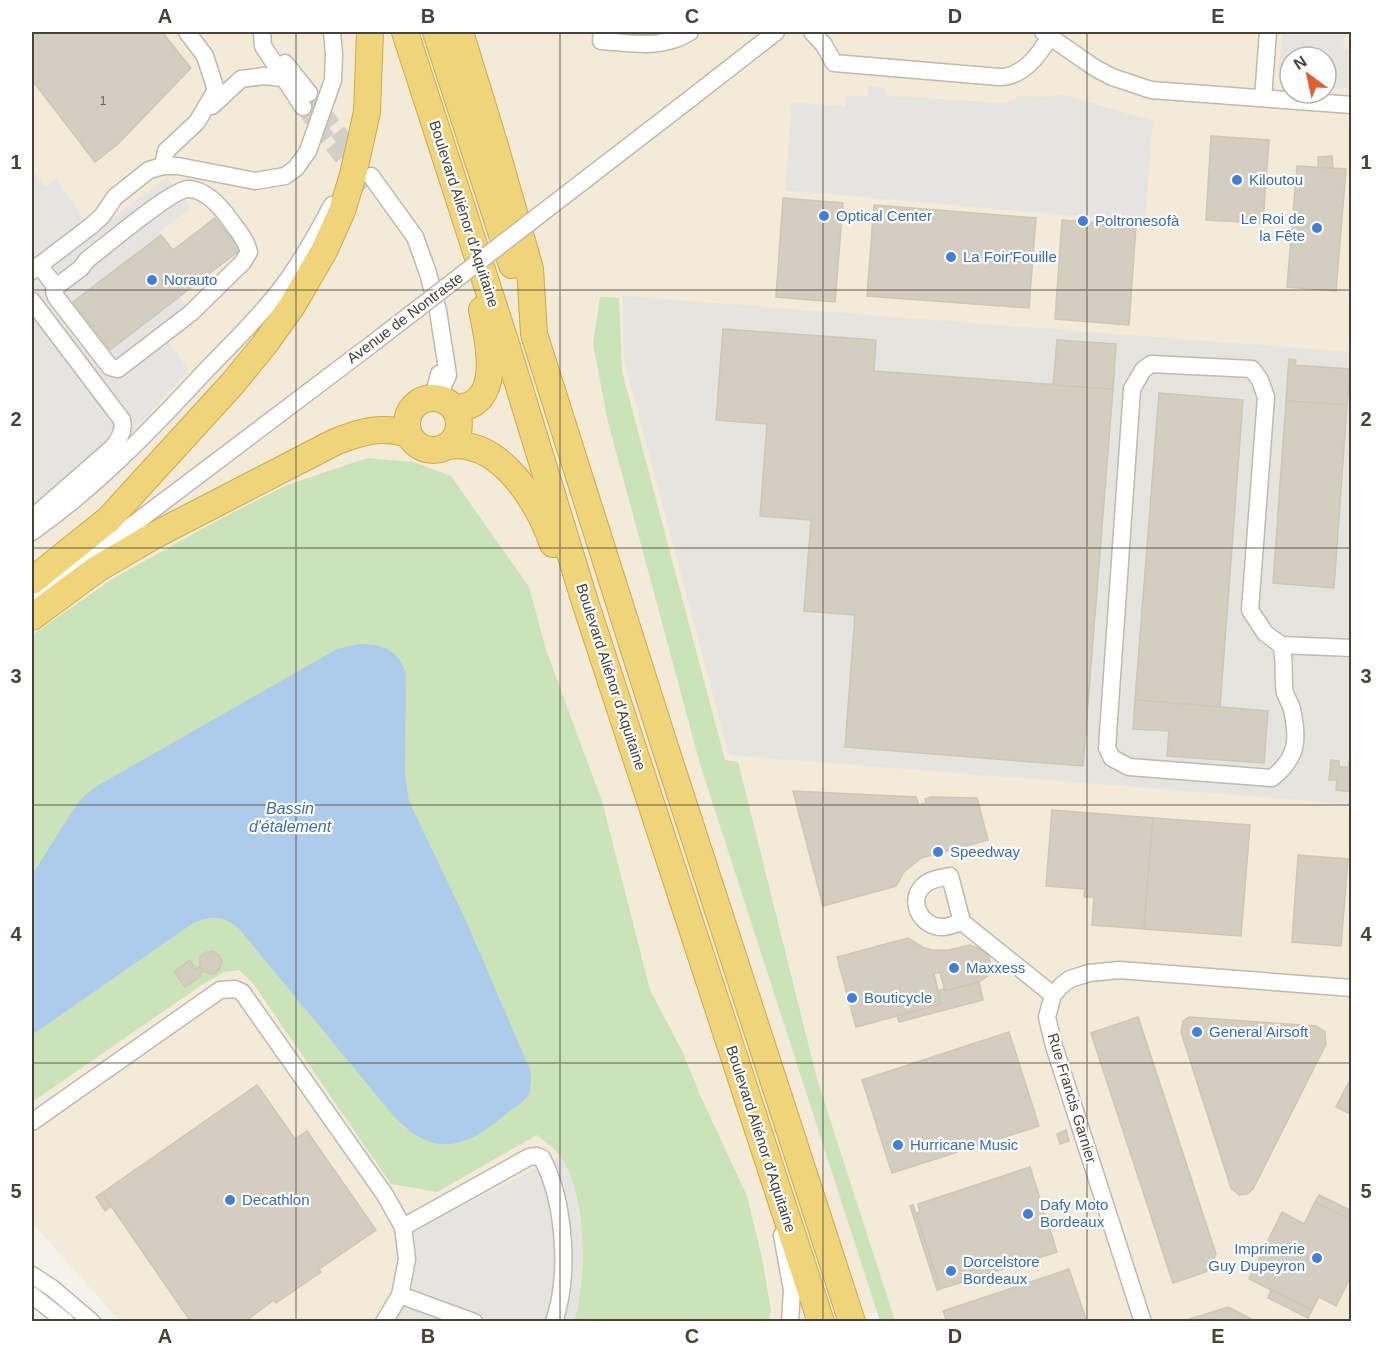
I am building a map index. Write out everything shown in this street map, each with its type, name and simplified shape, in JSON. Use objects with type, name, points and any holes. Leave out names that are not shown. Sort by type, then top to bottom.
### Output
[{"type":"highway","points":[[32,581],[109,519],[233,383],[292,306],[324,251],[342,211],[367,112],[370,32]]},
{"type":"highway","name":"Boulevard Aliénor d'Aquitaine","points":[[405,32],[467,221],[585,602],[820,1322]]},
{"type":"highway","points":[[436,32],[534,334]]},
{"type":"highway","name":"Boulevard Aliénor d'Aquitaine","points":[[460,32],[530,269],[534,334],[852,1322]]},
{"type":"highway","points":[[476,32],[495,146]]},
{"type":"highway","points":[[467,221],[468,239],[485,325],[489,358],[488,384],[478,402],[464,408],[441,402],[411,408],[406,425],[408,434],[412,441],[425,450],[433,451],[448,446],[465,445],[479,448],[509,471],[530,495],[545,522],[567,584],[585,602]]},
{"type":"highway","points":[[441,402],[460,424],[454,440],[448,446]]},
{"type":"highway","points":[[32,617],[97,570],[155,535],[335,442],[362,431],[387,428],[408,434]]},
{"type":"street","points":[[187,32],[205,56],[216,90],[197,122]]},
{"type":"street","points":[[262,32],[263,46],[285,82],[306,100],[271,43],[270,32]]},
{"type":"street","points":[[32,296],[53,284],[81,267],[87,260],[178,191],[186,188],[197,190],[212,199],[247,245],[249,252],[243,262],[191,314],[118,369],[110,367],[56,297],[53,284],[35,268],[102,216],[115,197],[149,170],[163,166],[178,166],[255,181],[285,176],[296,168],[308,151],[333,80],[332,32]]},
{"type":"street","points":[[601,36],[659,44],[676,40],[690,32]]},
{"type":"street","name":"Avenue de Nontraste","points":[[32,601],[372,344],[776,32]]},
{"type":"street","points":[[812,32],[824,45],[834,63],[1011,77],[1020,73],[1047,34],[1095,68],[1112,77],[1151,90],[1352,105]]},
{"type":"street","points":[[1263,98],[1268,32]]},
{"type":"street","points":[[32,532],[54,517],[136,446],[278,293],[310,248],[332,205],[352,146],[368,74]]},
{"type":"street","points":[[163,166],[166,151],[241,79],[264,76],[285,82]]},
{"type":"street","points":[[369,182],[415,237],[428,273],[438,310],[448,375],[443,386],[441,402]]},
{"type":"street","points":[[72,240],[87,260]]},
{"type":"street","points":[[32,301],[122,420],[123,431],[112,448],[32,518]]},
{"type":"street","points":[[1281,645],[1285,658],[1285,693],[1292,708],[1296,734],[1294,751],[1289,762],[1272,778],[1129,767],[1112,758],[1107,748],[1132,389],[1143,370],[1151,364],[1252,369],[1260,380],[1266,397],[1250,610],[1264,633],[1281,645],[1352,648]]},
{"type":"street","points":[[962,922],[1053,995],[1070,979],[1089,973],[1119,970],[1352,987]]},
{"type":"street","points":[[32,1122],[220,990],[235,989],[242,992],[385,1195],[403,1227],[407,1259],[400,1295],[384,1322]]},
{"type":"street","name":"Rue Francis Garnier","points":[[1053,995],[1047,1017],[1054,1046],[1143,1322]]},
{"type":"street","points":[[403,1227],[529,1157],[542,1158],[554,1194],[563,1245],[564,1269],[554,1322]]},
{"type":"street","points":[[767,1158],[792,1290],[790,1322]]},
{"type":"street","points":[[32,1275],[52,1288],[92,1322]]},
{"type":"street","points":[[32,1294],[66,1322]]},
{"type":"street","points":[[400,1295],[474,1322]]},
{"type":"shaded area","points":[[32,32],[1351,32],[1351,1321],[891,1322],[885,1308],[857,1322],[120,1321],[32,1223]]},
{"type":"shaded area","points":[[1283,32],[1345,32],[1343,49],[1351,50],[1351,89],[1338,88],[1338,45],[1282,45]]},
{"type":"shaded area","points":[[869,86],[882,87],[888,96],[1006,103],[1019,96],[1046,97],[1061,94],[1153,121],[1145,220],[785,190],[792,102],[846,107],[844,96],[868,96]]},
{"type":"shaded area","points":[[32,169],[45,187],[56,179],[93,232],[167,178],[191,207],[160,232],[181,300],[191,313],[163,335],[189,370],[115,451],[32,524]]},
{"type":"shaded area","points":[[623,296],[1351,352],[1351,804],[729,755],[624,360]]},
{"type":"shaded area","points":[[561,1156],[574,1186],[581,1226],[583,1265],[578,1308],[574,1321],[384,1322],[388,1316],[404,1235]]},
{"type":"green space","points":[[600,297],[619,298],[622,371],[725,760],[738,762],[817,1079],[895,1321],[880,1321],[700,764],[608,422],[593,344]]},
{"type":"green space","points":[[367,458],[413,462],[451,476],[529,587],[546,650],[602,801],[650,990],[683,1053],[747,1196],[762,1258],[771,1311],[768,1321],[574,1321],[581,1282],[580,1215],[570,1174],[556,1151],[537,1135],[437,1192],[391,1184],[252,982],[239,970],[224,972],[203,984],[32,1102],[32,1035],[192,924],[211,918],[228,921],[240,930],[406,1129],[531,1088],[531,1072],[468,925],[409,801],[405,771],[83,797],[32,875],[32,635],[114,578],[224,517],[287,485]]},
{"type":"water","name":"Bassin d'étalement","points":[[358,644],[375,645],[388,650],[399,659],[406,674],[405,771],[409,801],[468,925],[531,1072],[530,1089],[526,1098],[489,1127],[465,1141],[439,1144],[416,1135],[392,1114],[240,930],[228,921],[217,918],[192,924],[32,1035],[32,875],[83,797],[97,786],[337,649]]},
{"type":"building","points":[[32,32],[162,32],[191,68],[117,145],[95,162],[32,80]]},
{"type":"building","points":[[621,32],[660,32],[660,35],[628,34]]},
{"type":"building","name":"Kiloutou","points":[[1211,136],[1269,140],[1263,223],[1206,220]]},
{"type":"building","points":[[1332,156],[1333,168],[1318,167],[1318,157]]},
{"type":"building","name":"Le Roi de la Fête","points":[[1297,166],[1346,169],[1336,291],[1287,287]]},
{"type":"building","points":[[783,198],[843,203],[835,302],[776,297]]},
{"type":"building","name":"La Foir'Fouille","points":[[874,205],[1036,218],[1029,308],[867,296]]},
{"type":"building","name":"Norauto","points":[[215,218],[240,250],[110,350],[73,302],[161,235],[173,250]]},
{"type":"building","points":[[1062,220],[1136,226],[1129,325],[1055,319]]},
{"type":"building","points":[[723,329],[876,340],[874,371],[1113,389],[1083,766],[845,747],[855,615],[804,611],[811,520],[760,516],[767,424],[716,420]]},
{"type":"building","points":[[1057,340],[1116,344],[1113,389],[1053,385]]},
{"type":"building","points":[[1289,359],[1296,360],[1295,365],[1350,369],[1347,405],[1286,401]]},
{"type":"building","points":[[1159,393],[1243,400],[1220,707],[1135,700]]},
{"type":"building","points":[[1286,401],[1347,405],[1334,588],[1273,583]]},
{"type":"building","points":[[1135,700],[1268,711],[1264,763],[1167,756],[1169,731],[1133,729]]},
{"type":"building","points":[[1331,760],[1339,761],[1339,767],[1349,768],[1349,762],[1352,762],[1352,792],[1336,790],[1337,780],[1329,780]]},
{"type":"building","points":[[793,791],[916,797],[919,805],[926,803],[925,799],[931,797],[977,798],[988,840],[921,858],[904,872],[896,886],[823,906]]},
{"type":"building","points":[[1052,810],[1153,818],[1144,929],[1092,925],[1094,897],[1084,897],[1085,889],[1046,886]]},
{"type":"building","points":[[1153,818],[1250,825],[1241,936],[1144,929]]},
{"type":"building","points":[[1298,855],[1348,859],[1341,946],[1292,942]]},
{"type":"building","points":[[908,938],[932,950],[949,950],[970,945],[980,949],[989,957],[989,975],[979,982],[945,991],[940,972],[934,974],[941,1004],[856,1027],[837,957]]},
{"type":"building","points":[[213,951],[222,961],[220,968],[214,974],[203,971],[201,976],[185,987],[174,972],[190,960],[196,969],[200,967],[200,957]]},
{"type":"building","points":[[979,982],[983,1000],[899,1022],[897,1016],[941,1004],[938,991]]},
{"type":"building","points":[[1138,1017],[1216,1254],[1206,1272],[1173,1283],[1091,1033]]},
{"type":"building","points":[[1189,1017],[1316,1026],[1325,1032],[1326,1044],[1253,1189],[1247,1194],[1239,1195],[1231,1188],[1181,1032],[1183,1021]]},
{"type":"building","points":[[1009,1032],[1039,1126],[892,1173],[862,1080]]},
{"type":"building","points":[[1352,1076],[1352,1115],[1336,1107]]},
{"type":"building","name":"Decathlon","points":[[257,1085],[295,1139],[307,1131],[376,1230],[319,1269],[321,1272],[276,1303],[274,1300],[244,1322],[191,1322],[102,1193]]},
{"type":"building","points":[[1066,1130],[1069,1141],[1060,1144],[1057,1134]]},
{"type":"building","points":[[1030,1167],[1057,1252],[940,1289],[916,1213],[920,1212],[918,1204]]},
{"type":"building","points":[[102,1193],[111,1206],[105,1211],[96,1197]]},
{"type":"building","points":[[1319,1195],[1352,1211],[1352,1220],[1315,1202]]},
{"type":"building","points":[[1315,1202],[1352,1220],[1352,1274],[1336,1306],[1319,1297],[1312,1310],[1249,1279],[1282,1212],[1304,1224]]},
{"type":"building","points":[[913,1205],[940,1289],[937,1290],[910,1206]]},
{"type":"building","points":[[1069,1269],[1087,1322],[947,1322],[943,1311]]},
{"type":"building","points":[[1271,1290],[1312,1310],[1308,1318],[1268,1298]]},
{"type":"building","points":[[1228,1307],[1257,1322],[1191,1322],[1190,1319]]},
{"type":"tunnel","points":[[309,93],[360,161]]},
{"type":"tunnel","points":[[303,107],[366,188]]},
{"type":"place","name":"Kiloutou","points":[[1237,180]]},
{"type":"place","name":"Optical Center","points":[[824,216]]},
{"type":"place","name":"Poltronesofà","points":[[1083,221]]},
{"type":"place","name":"Le Roi de la Fête","points":[[1317,228]]},
{"type":"place","name":"La Foir'Fouille","points":[[951,257]]},
{"type":"place","name":"Norauto","points":[[152,280]]},
{"type":"place","name":"Speedway","points":[[938,852]]},
{"type":"place","name":"Maxxess","points":[[954,968]]},
{"type":"place","name":"Bouticycle","points":[[852,998]]},
{"type":"place","name":"General Airsoft","points":[[1197,1032]]},
{"type":"place","name":"Hurricane Music","points":[[898,1145]]},
{"type":"place","name":"Decathlon","points":[[230,1200]]},
{"type":"place","name":"Dafy Moto Bordeaux","points":[[1028,1214]]},
{"type":"place","name":"Imprimerie Guy Dupeyron","points":[[1317,1258]]},
{"type":"place","name":"Dorcelstore Bordeaux","points":[[951,1271]]}]
